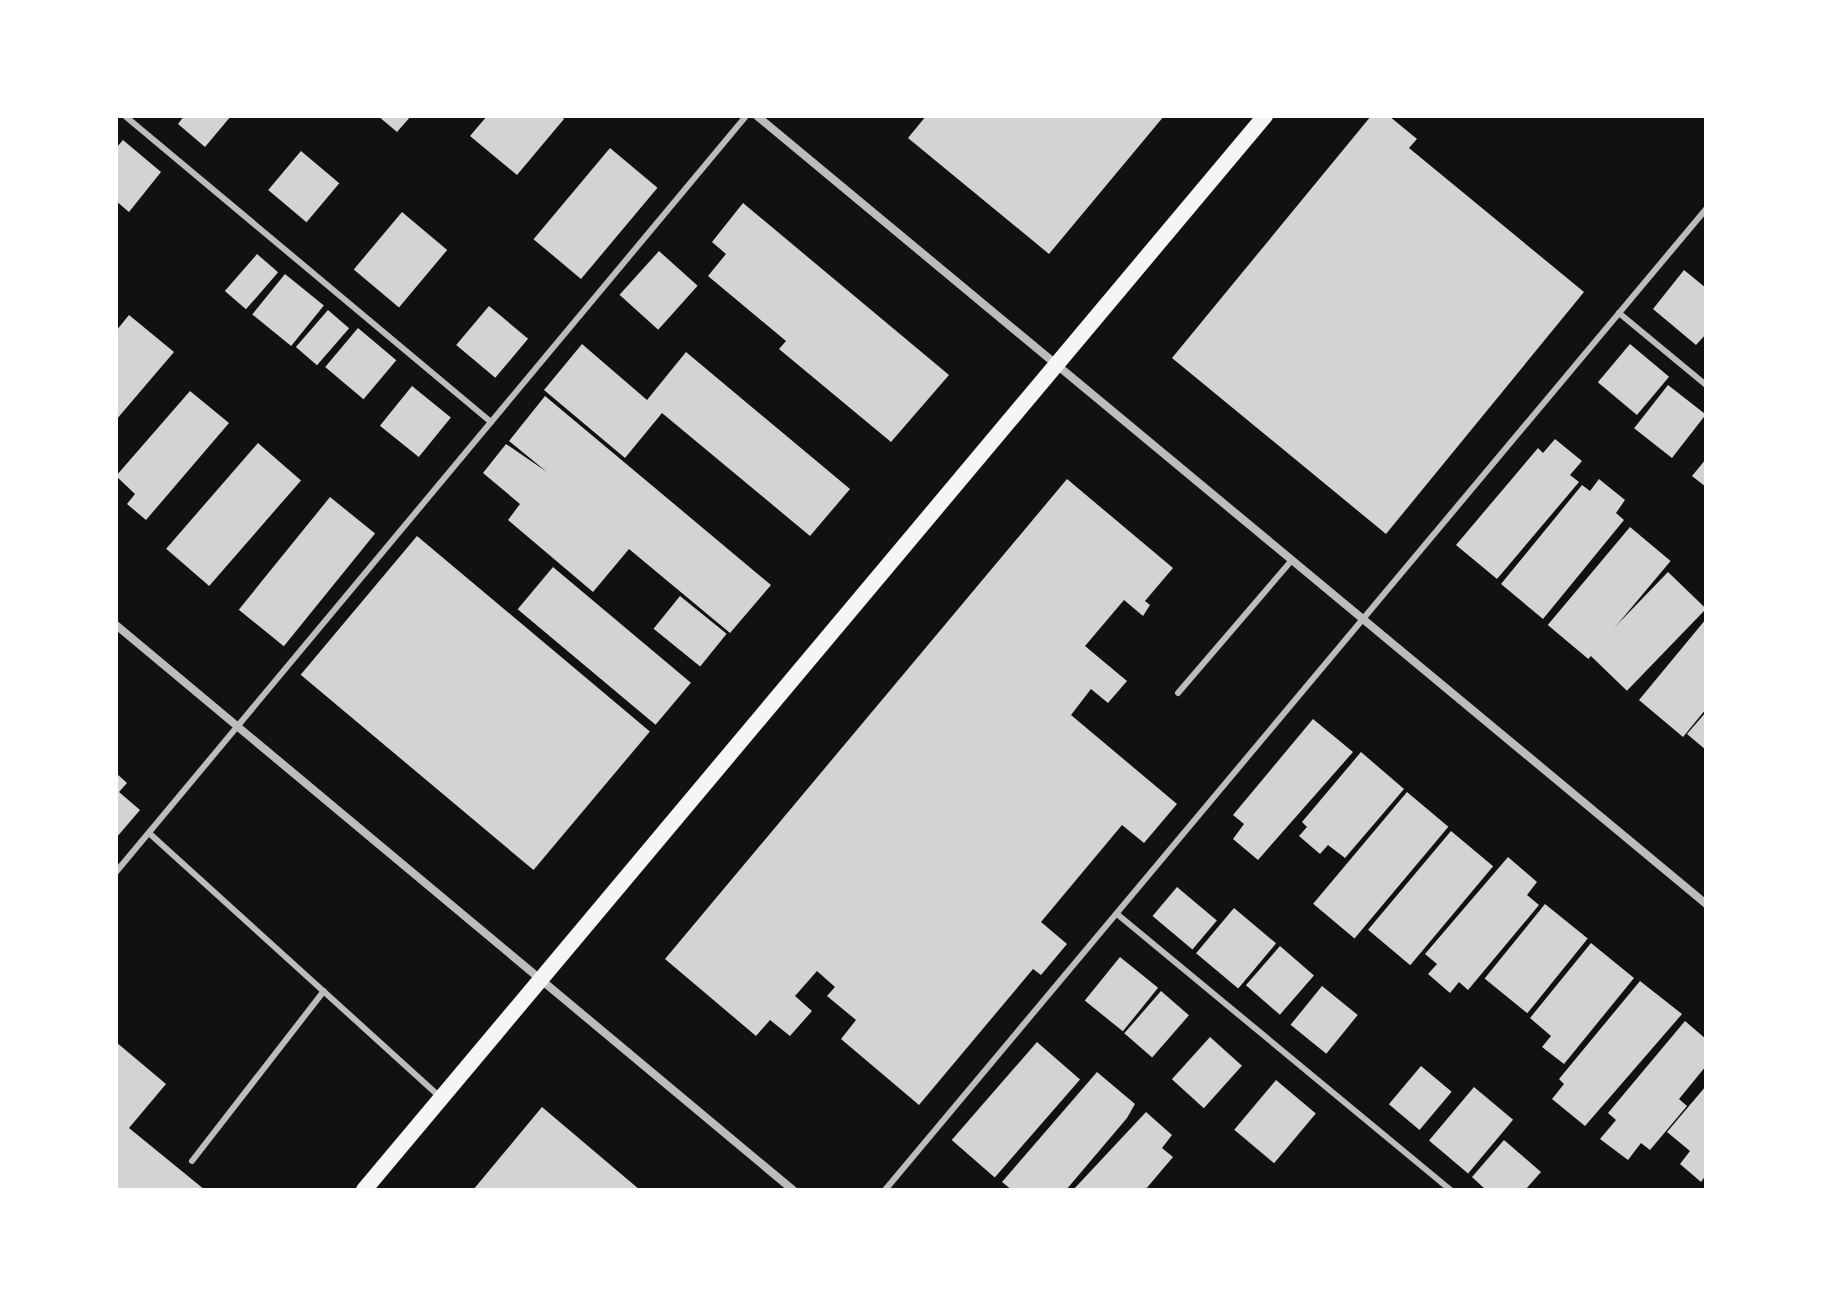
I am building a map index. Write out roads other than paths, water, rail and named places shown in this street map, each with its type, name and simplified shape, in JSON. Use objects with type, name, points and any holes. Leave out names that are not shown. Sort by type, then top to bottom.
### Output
[{"type":"main road","points":[[364,1190],[1265,116]]},
{"type":"street","points":[[757,116],[1706,904]]},
{"type":"street","points":[[116,625],[793,1190]]},
{"type":"lane","points":[[125,116],[491,422]]},
{"type":"lane","points":[[116,872],[746,116]]},
{"type":"lane","points":[[885,1190],[1706,209]]},
{"type":"lane","points":[[1619,313],[1706,385]]},
{"type":"lane","points":[[1178,693],[1292,560]]},
{"type":"lane","points":[[149,833],[441,1098]]},
{"type":"lane","points":[[1117,914],[1451,1190]]},
{"type":"lane","points":[[192,1161],[324,991]]}]
